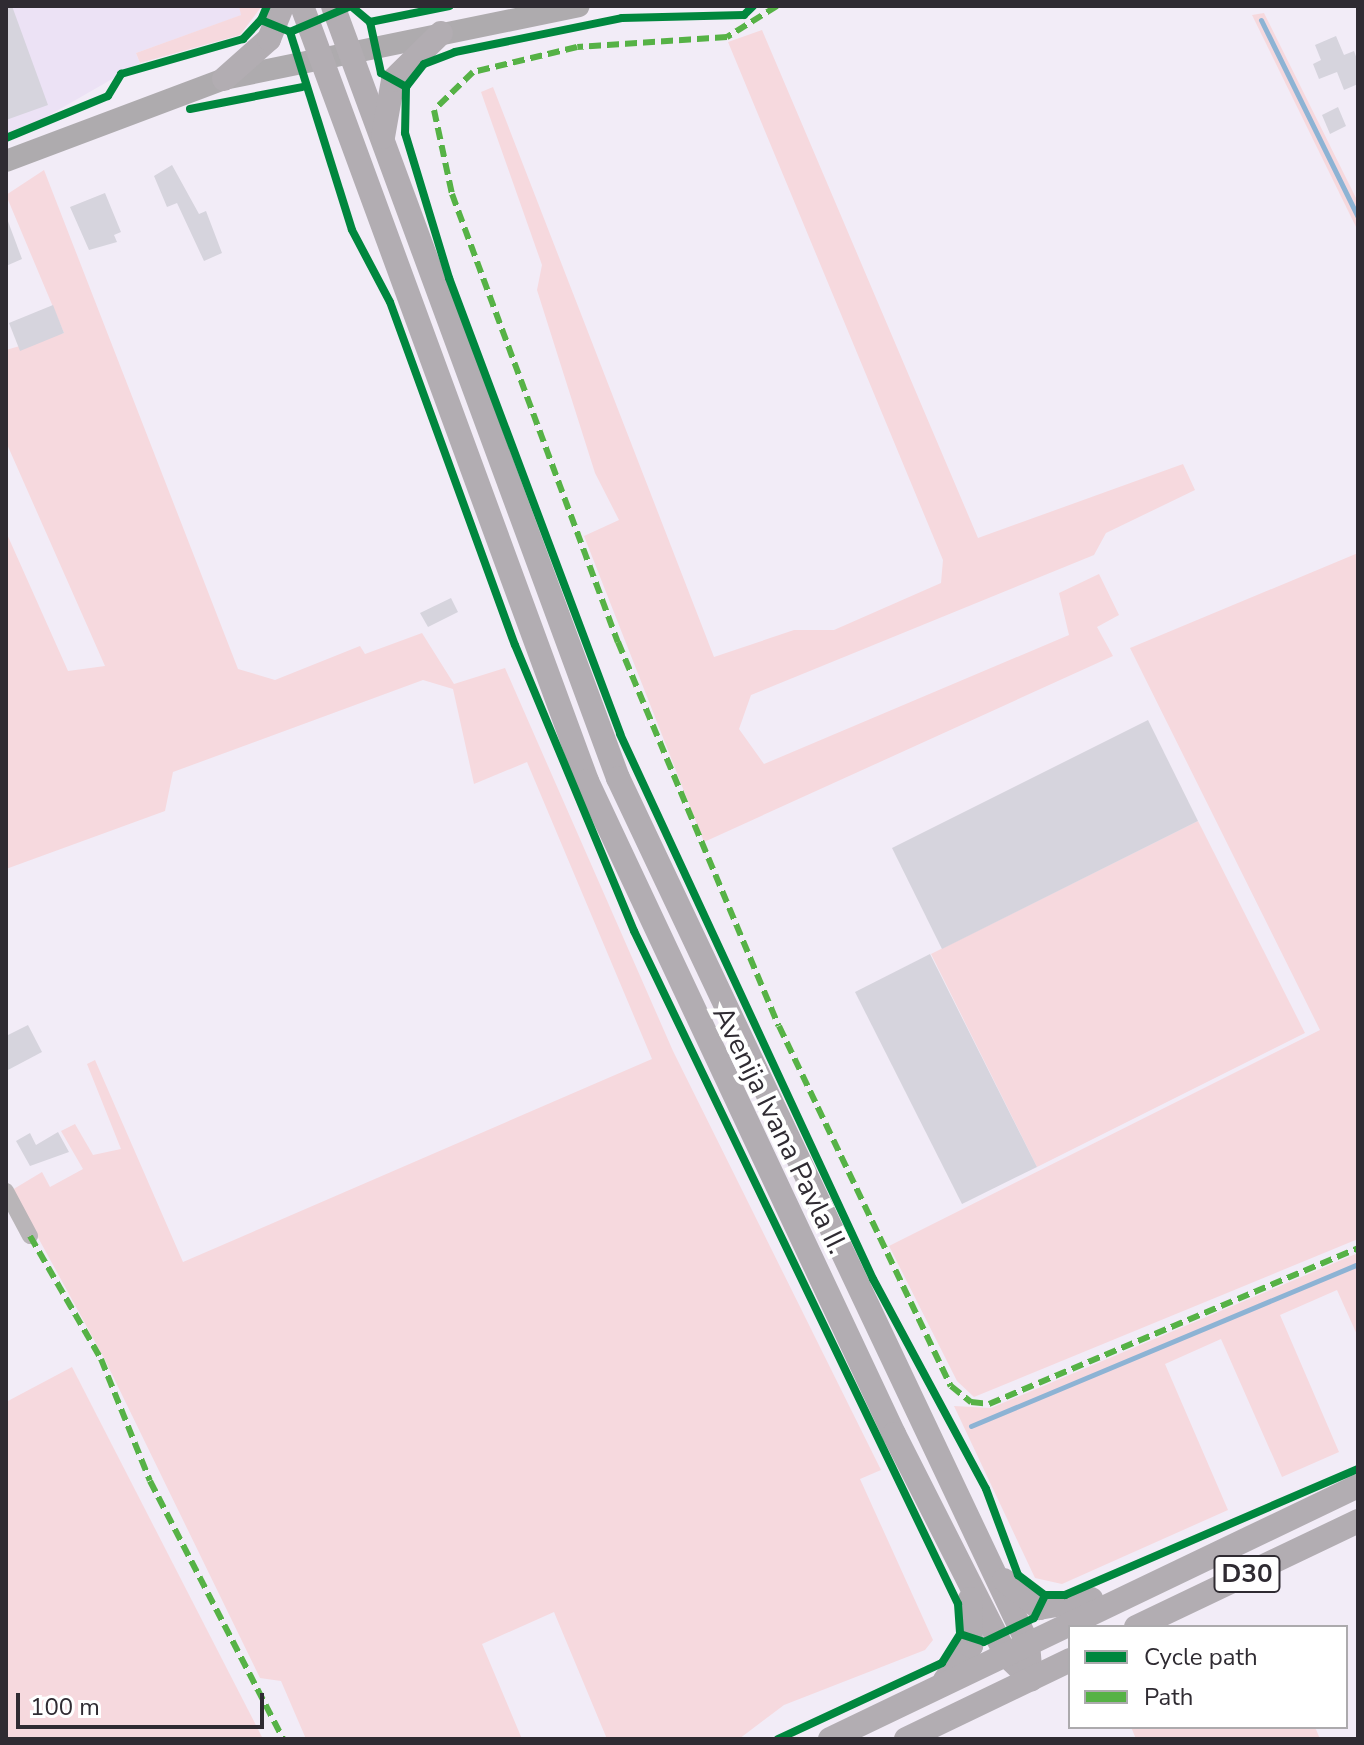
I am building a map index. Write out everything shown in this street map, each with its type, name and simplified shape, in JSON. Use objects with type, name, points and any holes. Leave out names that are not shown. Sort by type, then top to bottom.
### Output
[{"type":"main road","points":[[224,79],[269,39],[282,6]]},
{"type":"main road","name":"Avenija Ivana Pavla II.","points":[[302,6],[587,781],[721,1078],[1006,1655],[1031,1679]]},
{"type":"main road","name":"Avenija Ivana Pavla II.","points":[[333,6],[618,778],[1028,1644],[1031,1679]]},
{"type":"main road","points":[[6,161],[224,79],[579,6]]},
{"type":"main road","points":[[382,143],[393,80],[441,33]]},
{"type":"main road","name":"D30","points":[[830,1739],[1358,1486]]},
{"type":"main road","name":"D30","points":[[1140,1625],[1358,1521]]},
{"type":"main road","points":[[934,1689],[964,1660],[975,1623],[947,1533]]},
{"type":"main road","points":[[992,1566],[1039,1608],[1060,1609],[1106,1593],[1129,1595]]},
{"type":"main road","points":[[906,1739],[1068,1661]]},
{"type":"street","points":[[6,1191],[30,1236]]},
{"type":"shaded area","points":[[6,6],[239,6],[242,15],[136,53],[140,63],[6,140]]},
{"type":"shaded area","points":[[239,6],[262,6],[240,35],[140,63],[136,53],[241,15]]},
{"type":"shaded area","points":[[1264,13],[1358,202],[1358,231],[1252,15]]},
{"type":"shaded area","points":[[762,30],[978,538],[1183,464],[1195,490],[1106,533],[1094,555],[751,695],[739,729],[764,764],[1069,635],[1059,593],[1099,574],[1119,615],[1097,627],[1113,656],[704,842],[584,536],[619,520],[595,473],[537,290],[542,265],[481,92],[493,87],[714,657],[794,630],[834,630],[941,583],[943,560],[728,42]]},
{"type":"shaded area","points":[[44,170],[238,669],[275,680],[360,646],[365,654],[422,633],[454,684],[505,668],[673,1051],[881,1470],[860,1479],[933,1640],[925,1650],[784,1705],[739,1739],[607,1739],[554,1612],[482,1644],[522,1739],[306,1739],[281,1681],[260,1678],[105,1360],[12,1190],[42,1172],[50,1187],[83,1169],[61,1131],[75,1124],[93,1155],[121,1149],[87,1064],[95,1060],[183,1262],[652,1059],[527,762],[474,784],[453,689],[423,680],[173,772],[165,811],[6,869],[6,532],[68,671],[105,666],[6,442],[6,350],[64,333],[6,195]]},
{"type":"shaded area","points":[[1358,553],[1358,1239],[974,1397],[957,1381],[889,1246],[1320,1030],[1130,648]]},
{"type":"shaded area","points":[[1198,821],[1305,1033],[1037,1167],[931,954]]},
{"type":"shaded area","points":[[1358,1253],[1358,1337],[1337,1290],[1280,1315],[1339,1452],[1282,1477],[1221,1339],[1165,1364],[1228,1510],[1062,1584],[1035,1578],[954,1406],[991,1408]]},
{"type":"shaded area","points":[[72,1367],[263,1739],[6,1739],[6,1402]]},
{"type":"shaded area","points":[[1132,1729],[1316,1729],[1320,1739],[1136,1739]]},
{"type":"building","points":[[6,6],[12,6],[48,105],[6,120]]},
{"type":"building","points":[[1336,36],[1344,55],[1354,51],[1358,62],[1358,84],[1344,90],[1337,72],[1319,79],[1313,64],[1321,60],[1315,45]]},
{"type":"building","points":[[1338,107],[1346,126],[1330,134],[1322,115]]},
{"type":"building","points":[[172,165],[199,214],[206,211],[222,253],[204,261],[177,203],[167,207],[154,176]]},
{"type":"building","points":[[105,193],[121,232],[114,235],[117,242],[89,250],[70,207]]},
{"type":"building","points":[[6,216],[22,259],[6,266]]},
{"type":"building","points":[[53,305],[64,333],[20,351],[9,323]]},
{"type":"building","points":[[451,598],[458,612],[428,627],[420,613]]},
{"type":"building","points":[[1148,720],[1198,821],[942,949],[892,848]]},
{"type":"building","points":[[930,954],[1037,1167],[962,1204],[855,992]]},
{"type":"building","points":[[28,1025],[42,1052],[6,1071],[6,1036]]},
{"type":"building","points":[[58,1132],[69,1152],[30,1166],[16,1141],[30,1133],[36,1145]]},
{"type":"waterway","points":[[1261,20],[1358,217]]},
{"type":"waterway","points":[[971,1426],[1358,1264]]},
{"type":"marked path","points":[[777,6],[727,37],[577,47],[473,72],[434,110],[452,194],[618,642],[779,1026],[951,1386],[971,1402],[989,1404],[1358,1248]]},
{"type":"marked path","points":[[30,1236],[101,1359],[150,1481],[283,1739]]},
{"type":"cycle path","points":[[267,6],[261,20],[290,32],[352,230],[390,302],[515,645],[634,931],[958,1604],[960,1634],[942,1663],[778,1739]]},
{"type":"cycle path","points":[[290,32],[351,6],[370,22],[449,6]]},
{"type":"cycle path","points":[[406,87],[424,64],[455,52],[622,18],[744,15],[753,6]]},
{"type":"cycle path","points":[[6,138],[108,96],[121,74],[243,39],[261,20]]},
{"type":"cycle path","points":[[370,22],[381,73],[406,87],[405,133],[449,278],[620,734],[873,1279],[986,1489],[1018,1575],[1045,1595],[1065,1595],[1358,1469]]},
{"type":"cycle path","points":[[190,109],[302,87]]},
{"type":"cycle path","points":[[960,1634],[984,1642],[1034,1618],[1045,1595]]}]
